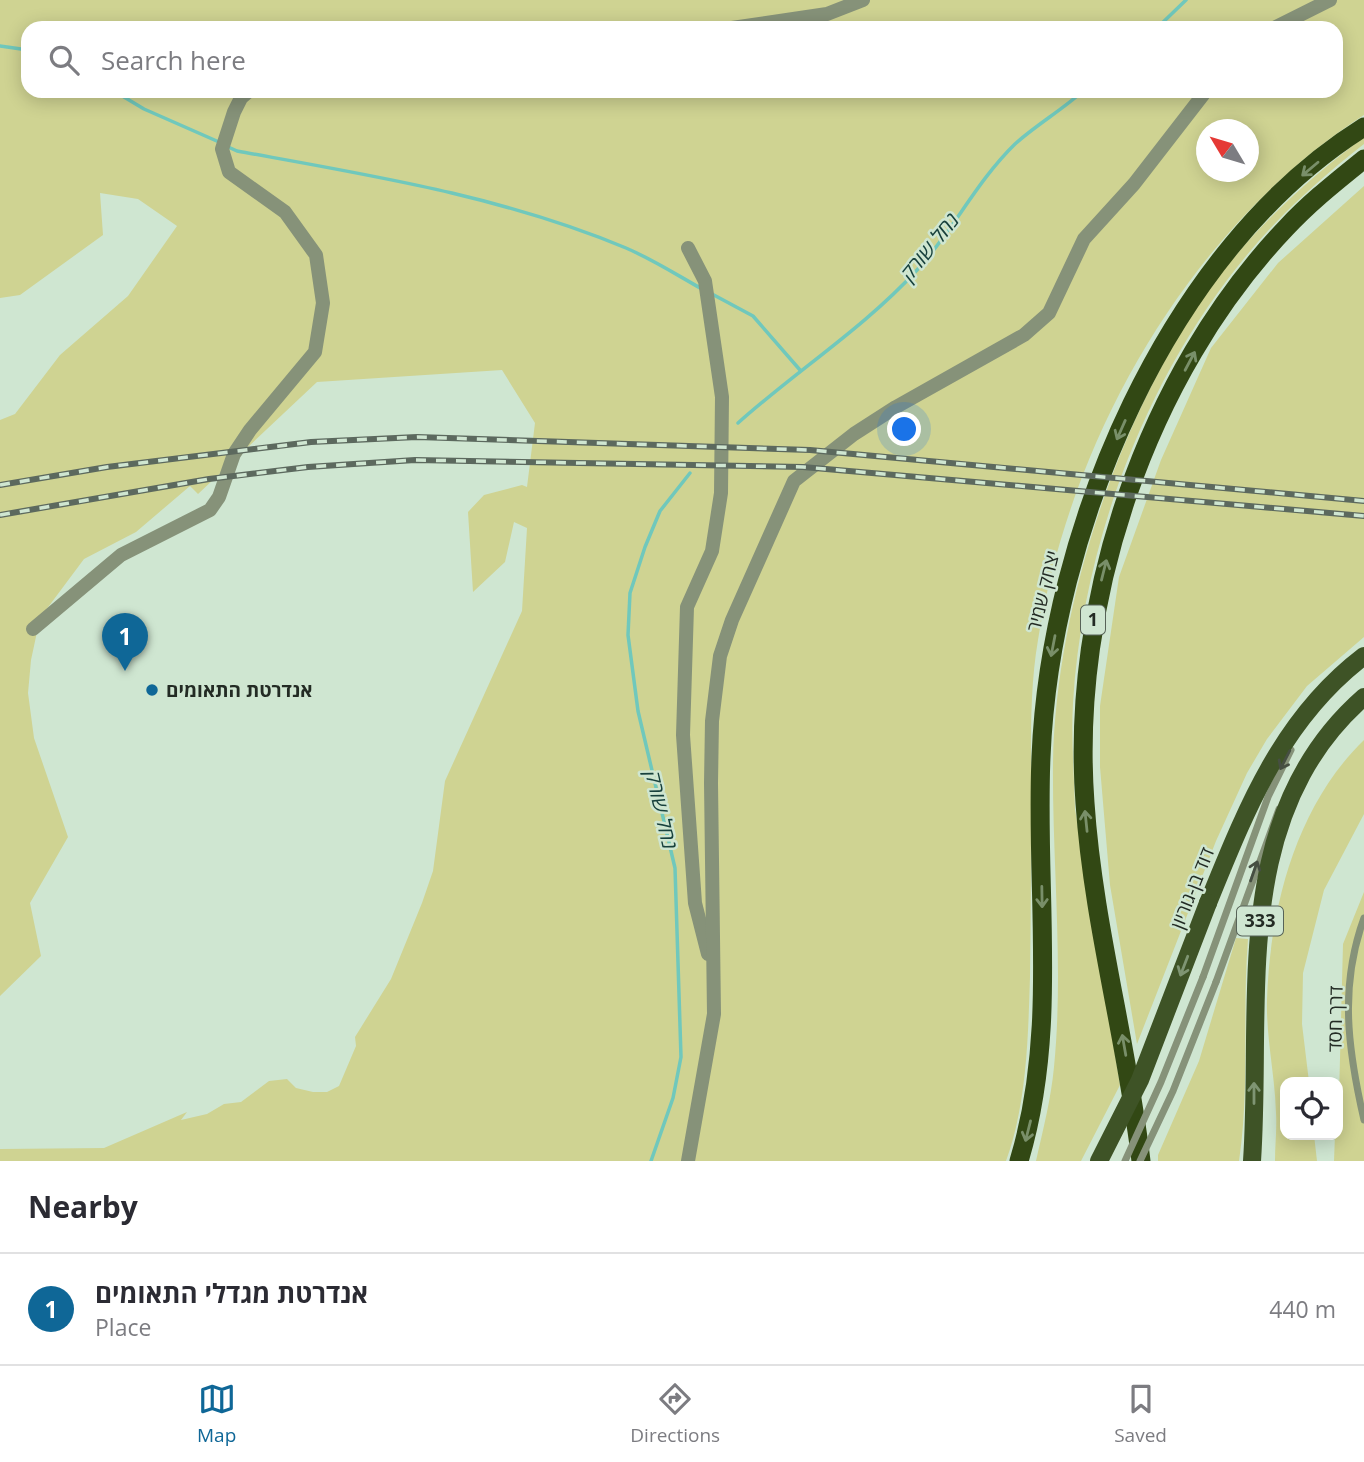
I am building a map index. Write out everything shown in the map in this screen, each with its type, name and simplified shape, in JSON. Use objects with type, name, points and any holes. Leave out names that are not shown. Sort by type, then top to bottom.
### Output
[{"type":"highway","name":"יצחק שמיר","points":[[1019,1161],[1035,1101],[1042,1033],[1041,758],[1045,704],[1064,590],[1089,507],[1150,369],[1182,314],[1216,267],[1255,219],[1304,174],[1364,127]]},
{"type":"highway","name":"1","points":[[1140,1161],[1130,1083],[1090,855],[1085,803],[1083,762],[1087,674],[1102,574],[1115,529],[1153,434],[1214,320],[1245,275],[1286,228],[1364,159]]},
{"type":"main road","name":"דוד בן-גוריון","points":[[1099,1161],[1140,1080],[1246,808],[1273,758],[1310,707],[1358,661]]},
{"type":"main road","name":"333","points":[[1252,1161],[1256,948],[1270,859],[1281,824],[1305,771],[1359,701]]},
{"type":"street","points":[[776,21],[827,13],[863,0]]},
{"type":"street","points":[[1288,21],[1330,0]]},
{"type":"street","points":[[33,629],[121,555],[147,539],[210,510],[219,497],[234,454],[250,430],[315,352],[323,303],[316,255],[285,212],[229,172],[222,149],[241,98]]},
{"type":"street","points":[[688,1161],[714,1014],[711,758],[712,721],[720,656],[732,620],[794,481],[864,428],[1024,335],[1049,313],[1084,239],[1134,184],[1201,98]]},
{"type":"street","points":[[688,248],[705,281],[722,397],[721,493],[712,551],[687,607],[683,735],[695,904],[715,980]]},
{"type":"lane","points":[[1125,1161],[1161,1082],[1203,977],[1268,797],[1286,758],[1314,712],[1358,661]]},
{"type":"lane","points":[[1140,1161],[1173,1091],[1216,982],[1258,859],[1282,802],[1316,747],[1359,701]]},
{"type":"lane","name":"דרך חסד","points":[[1364,918],[1349,993],[1348,1039],[1364,1119]]},
{"type":"lane","points":[[1356,951],[1364,943]]},
{"type":"green space","points":[[0,0],[1364,0],[1364,115],[1301,161],[1244,216],[1193,277],[1148,343],[1109,414],[1078,488],[1054,564],[1035,657],[1032,693],[1027,1047],[1018,1116],[1006,1161],[0,1161],[0,1149],[104,1148],[187,1112],[181,1120],[207,1114],[224,1104],[241,1102],[269,1081],[287,1079],[296,1088],[313,1092],[327,1092],[339,1086],[356,1046],[355,1037],[391,979],[422,903],[433,871],[445,781],[522,611],[527,528],[514,522],[505,562],[473,592],[468,512],[484,495],[522,485],[527,487],[535,423],[502,370],[317,382],[198,494],[190,486],[136,532],[84,559],[40,618],[31,660],[28,693],[34,738],[68,837],[30,903],[41,956],[0,996],[0,420],[15,414],[60,355],[128,296],[177,226],[138,199],[100,193],[103,235],[20,295],[0,298]]},
{"type":"green space","points":[[1364,137],[1364,144],[1313,186],[1266,233],[1204,313],[1173,363],[1146,417],[1123,472],[1104,529],[1089,587],[1079,645],[1072,729],[1075,809],[1120,1085],[1081,1161],[1036,1161],[1051,1091],[1057,1029],[1058,953],[1053,762],[1057,702],[1066,640],[1080,576],[1099,514],[1121,452],[1148,393],[1178,338],[1211,287],[1245,245],[1282,206]]},
{"type":"green space","points":[[1364,186],[1364,637],[1307,686],[1267,739],[1247,773],[1216,841],[1137,1044],[1110,885],[1100,767],[1100,706],[1119,577],[1161,460],[1211,348],[1278,263]]},
{"type":"green space","points":[[1364,740],[1364,814],[1324,890],[1303,973],[1302,1024],[1308,1077],[1280,1077],[1280,1140],[1315,1140],[1317,1161],[1275,1161],[1276,1113],[1267,1000],[1274,929],[1291,860],[1304,827],[1340,766]]},
{"type":"green space","points":[[1364,892],[1364,1161],[1334,1161],[1335,1140],[1343,1140],[1343,1077],[1340,1077],[1343,944]]},
{"type":"green space","points":[[1236,938],[1248,939],[1244,1106],[1239,1161],[1158,1161],[1158,1155],[1199,1061]]},
{"type":"waterway","name":"נחל שורק","points":[[1164,21],[1186,0]]},
{"type":"waterway","points":[[0,46],[21,49]]},
{"type":"waterway","points":[[126,98],[144,109],[219,142]]},
{"type":"waterway","name":"נחל שורק","points":[[738,423],[896,291],[930,255],[1001,159],[1023,137],[1074,98]]},
{"type":"waterway","points":[[226,146],[237,151],[434,189],[531,214],[626,248],[702,289]]},
{"type":"waterway","points":[[712,294],[753,316],[800,370]]},
{"type":"waterway","name":"נחל שורק","points":[[651,1161],[673,1098],[681,1057],[675,868],[638,711],[628,635],[630,593],[660,511],[690,473]]},
{"type":"railway","points":[[0,485],[107,467],[311,442],[417,437],[810,450],[1364,501]]},
{"type":"railway","points":[[0,515],[209,479],[308,467],[415,460],[803,467],[1364,516]]},
{"type":"place","name":"אנדרטת מגדלי התאומים","points":[[125,671]]},
{"type":"place","name":"אנדרטת התאומים","points":[[152,690]]}]
